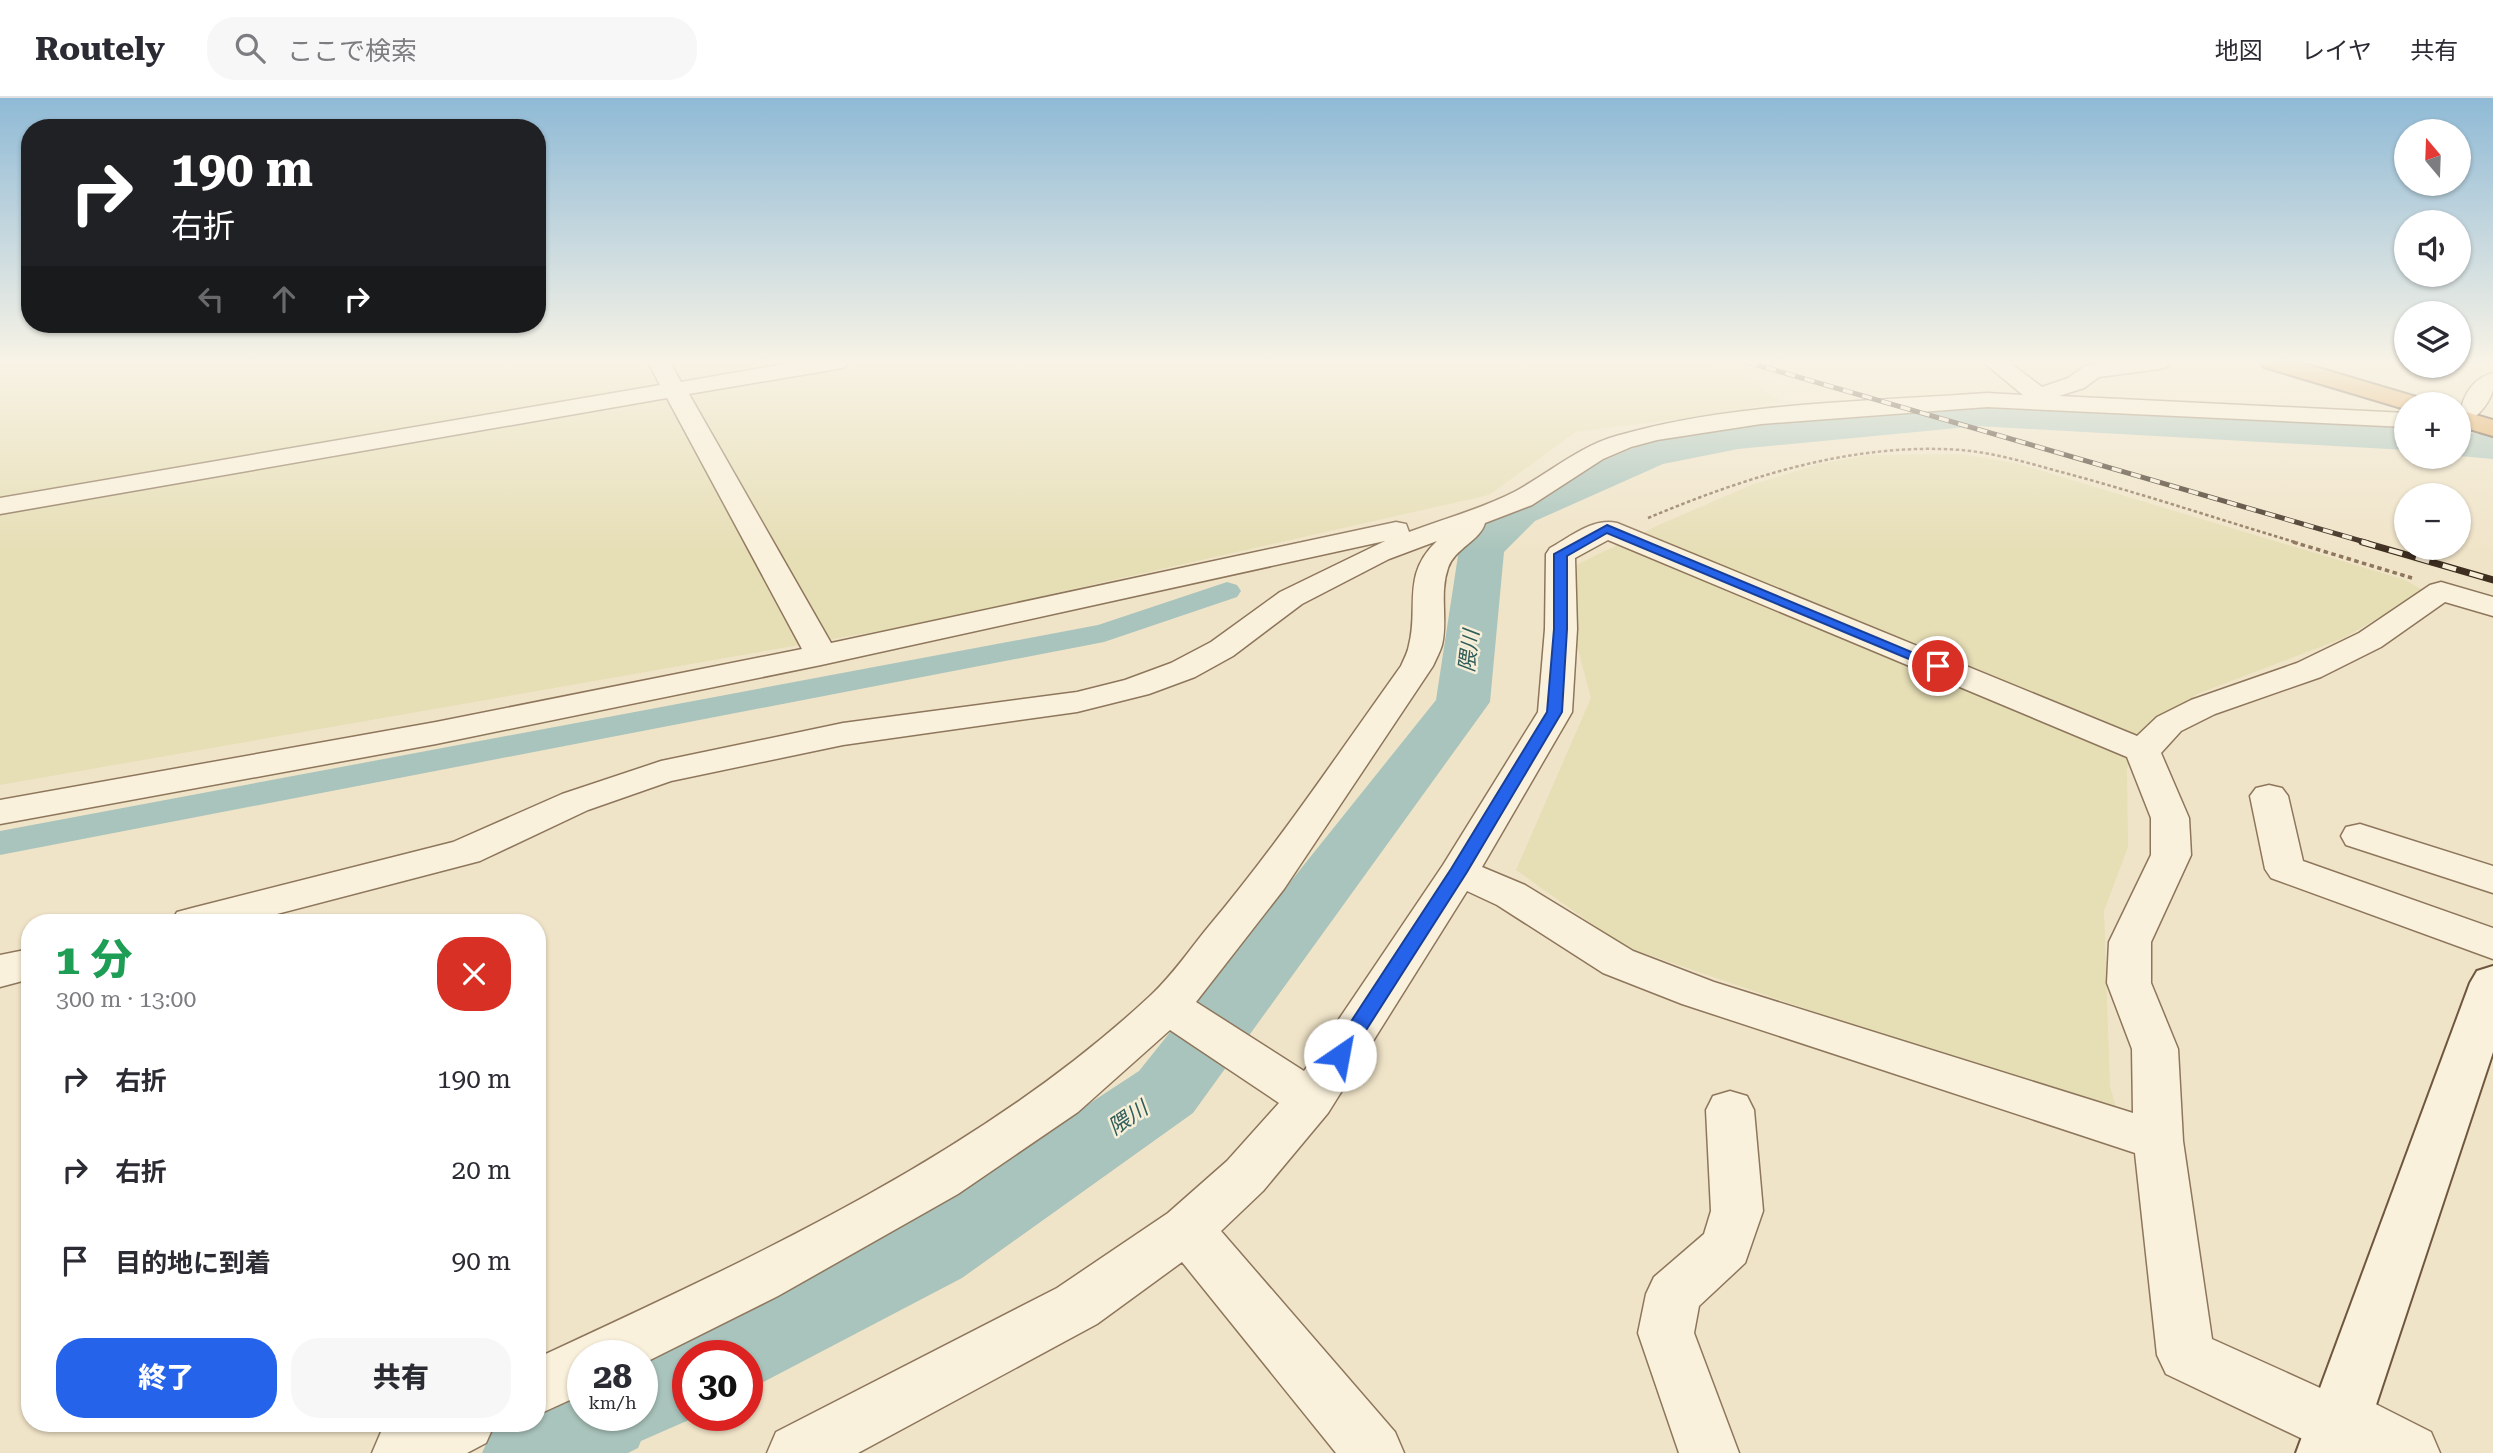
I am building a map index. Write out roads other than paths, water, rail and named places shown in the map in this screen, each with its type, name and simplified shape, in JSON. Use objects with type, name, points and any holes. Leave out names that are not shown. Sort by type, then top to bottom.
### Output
[{"type":"street","points":[[0,506],[469,425]]},
{"type":"street","points":[[693,425],[821,656]]},
{"type":"street","points":[[223,914],[466,852],[575,802],[661,772],[843,734],[1077,702],[1137,687],[1182,670],[1222,649],[1291,598],[1331,577],[1379,553],[1522,499],[1594,454],[1622,442],[1656,433],[1707,425]]},
{"type":"street","points":[[0,812],[436,733],[821,656],[1328,544],[1486,512]]},
{"type":"street","points":[[634,1340],[759,1279],[940,1179],[1180,1015],[1417,666],[1426,644],[1427,596],[1433,568],[1442,552],[1486,512]]},
{"type":"street","points":[[797,1453],[1077,1306],[1187,1229],[1245,1176],[1311,1100],[1459,872],[1555,712],[1560,629],[1560,554],[1607,529],[2143,751],[2170,818],[2171,855],[2130,942],[2129,983],[2155,1048],[2158,1141],[2186,1355],[2335,1432],[2410,1453]]},
{"type":"street","points":[[2143,751],[2169,724],[2203,707],[2309,670],[2370,640],[2441,591],[2493,607]]},
{"type":"street","points":[[2269,796],[2285,869],[2493,944]]},
{"type":"street","points":[[2360,836],[2493,880]]},
{"type":"street","points":[[1459,872],[1511,895],[1618,962],[1698,993],[2158,1141]]},
{"type":"street","points":[[0,971],[21,966]]},
{"type":"street","points":[[2335,1432],[2493,983]]},
{"type":"street","points":[[1180,1015],[1311,1100]]},
{"type":"street","points":[[1709,1453],[1666,1333],[1673,1294],[1727,1247],[1737,1211],[1730,1110]]},
{"type":"street","points":[[1187,1229],[1374,1453]]},
{"type":"street","points":[[546,1383],[567,1373]]},
{"type":"street","points":[[402,1453],[446,1432]]},
{"type":"waterway","name":"隈川","points":[[756,1340],[932,1252],[1166,1092],[1463,702],[1482,549],[1520,512],[1652,454],[1738,437],[1866,425]]},
{"type":"waterway","name":"隈川","points":[[2168,425],[2394,437]]},
{"type":"waterway","name":"隈川","points":[[2471,445],[2493,447]]},
{"type":"waterway","points":[[0,843],[1104,633],[1227,591]]},
{"type":"waterway","name":"隈川","points":[[658,1389],[672,1382]]},
{"type":"waterway","name":"隈川","points":[[530,1453],[575,1431]]},
{"type":"railway","points":[[1964,425],[2368,543]]},
{"type":"railway","points":[[2362,542],[2493,580]]}]
